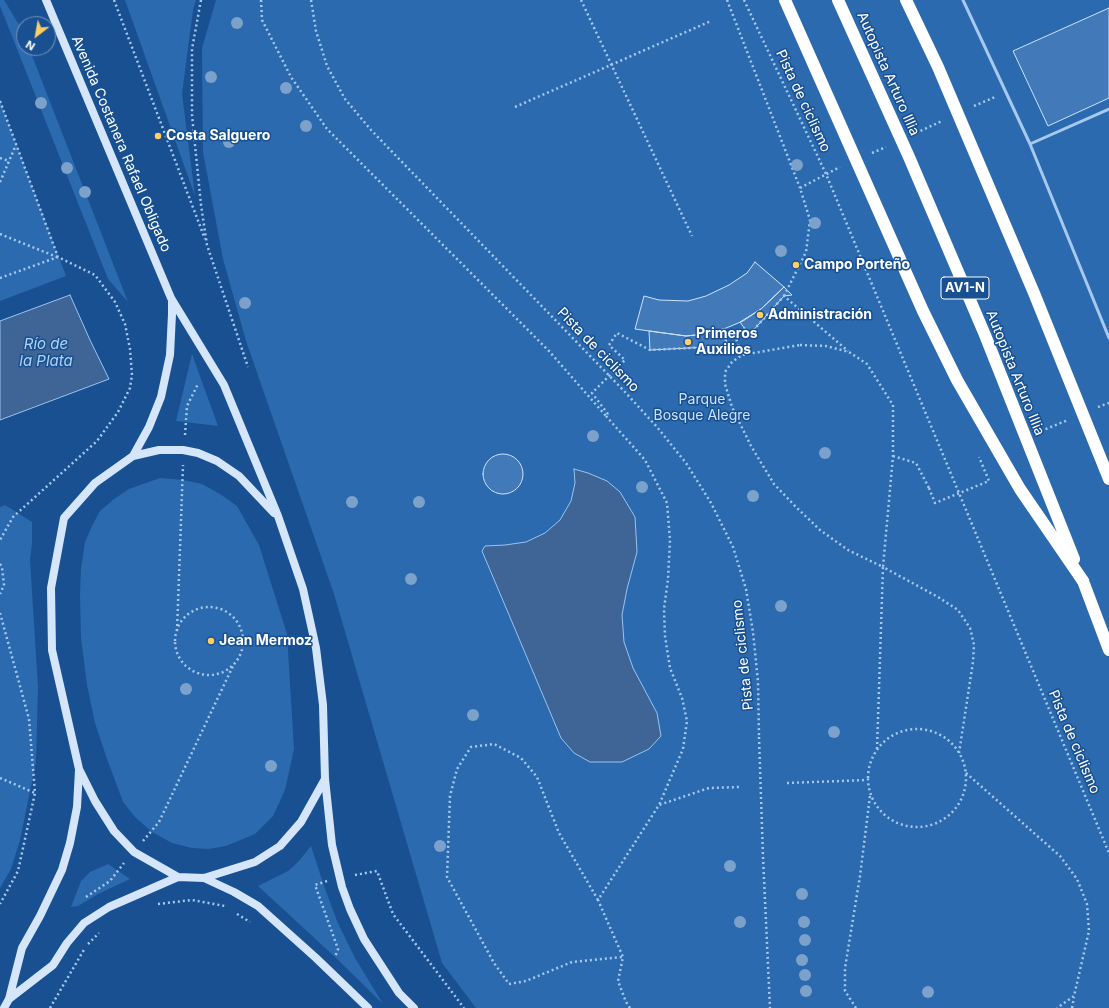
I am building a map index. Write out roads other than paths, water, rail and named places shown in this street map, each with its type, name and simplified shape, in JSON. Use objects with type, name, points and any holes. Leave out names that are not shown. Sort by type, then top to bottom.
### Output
[{"type":"highway","points":[[785,0],[923,311],[957,380],[1020,489],[1083,581]]},
{"type":"highway","name":"Autopista Arturo Illia","points":[[838,0],[909,157],[970,299],[1083,581],[1109,650]]},
{"type":"highway","points":[[906,0],[938,67],[1028,278],[1109,479]]},
{"type":"main road","name":"Avenida Costanera Rafael Obligado","points":[[46,0],[171,298],[224,385],[278,516],[302,589],[316,648],[324,705],[325,779],[332,845],[340,878],[350,909],[364,939],[399,993],[414,1008]]},
{"type":"main road","name":"Avenida Costanera Rafael Obligado","points":[[133,456],[149,427],[161,397],[170,356],[172,314],[171,298]]},
{"type":"main road","points":[[178,877],[134,852],[114,831],[95,801],[79,769],[52,650],[51,588],[64,518],[95,483],[133,456],[159,450],[183,450],[198,453],[217,461],[239,476],[278,516]]},
{"type":"main road","points":[[4,1008],[9,999],[22,948],[40,916],[62,870],[70,843],[76,807],[79,769]]},
{"type":"main road","points":[[9,999],[53,965],[67,943],[84,924],[109,907],[178,877],[204,878],[255,862],[280,846],[301,822],[325,779]]},
{"type":"main road","points":[[204,878],[234,892],[258,906],[368,1008]]},
{"type":"lane","points":[[963,0],[1030,144],[1109,338]]},
{"type":"lane","points":[[1030,144],[1109,109]]},
{"type":"water","name":"Río de la Plata","points":[[70,295],[109,379],[0,420],[0,321]]},
{"type":"water","points":[[574,469],[607,481],[620,492],[635,517],[637,552],[622,615],[624,642],[633,668],[657,713],[661,736],[649,749],[622,762],[590,762],[574,753],[561,738],[482,551],[485,546],[526,542],[545,533],[560,520],[571,501],[575,483]]},
{"type":"place","name":"Costa Salguero","points":[[158,136]]},
{"type":"place","name":"Campo Porteño","points":[[796,265]]},
{"type":"place","name":"Administración","points":[[760,315]]},
{"type":"place","name":"Primeros Auxilios","points":[[688,342]]},
{"type":"place","name":"Jean Mermoz","points":[[211,641]]},
{"type":"park label","name":"Parque Bosque Alegre","points":[[702,408]]}]
